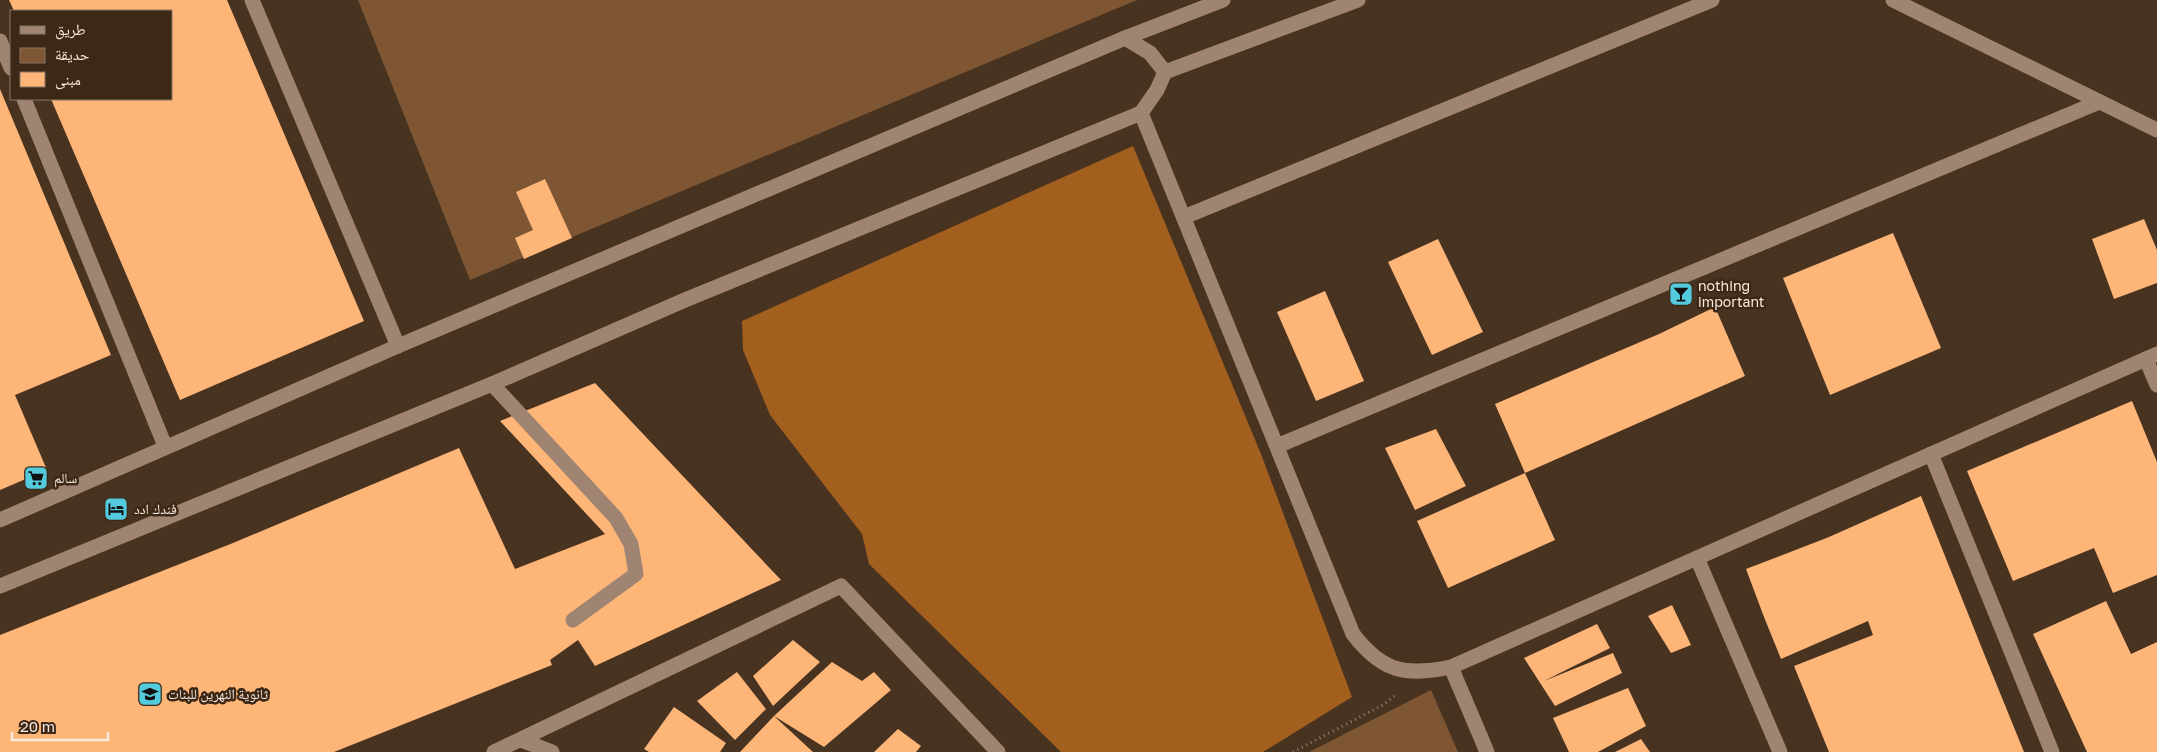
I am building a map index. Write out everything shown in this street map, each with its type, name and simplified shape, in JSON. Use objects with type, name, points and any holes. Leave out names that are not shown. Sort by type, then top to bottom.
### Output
[{"type":"street","points":[[252,0],[398,346]]},
{"type":"street","points":[[0,520],[165,446],[398,346],[1125,38],[1223,0]]},
{"type":"street","points":[[0,586],[492,384],[685,300],[1142,113],[1158,90],[1165,72],[1358,0]]},
{"type":"street","points":[[1184,217],[1712,0]]},
{"type":"street","points":[[1892,0],[2157,130]]},
{"type":"street","points":[[1125,38],[1150,53],[1165,72]]},
{"type":"street","points":[[0,41],[10,66]]},
{"type":"street","points":[[24,100],[165,446]]},
{"type":"street","points":[[1277,446],[2099,102]]},
{"type":"street","points":[[1142,113],[1353,634],[1363,647],[1390,666],[1421,673],[1451,667],[2151,357],[2157,385]]},
{"type":"street","points":[[492,384],[616,518],[631,544],[636,574],[573,620]]},
{"type":"street","points":[[1931,454],[2052,752]]},
{"type":"street","points":[[1697,558],[1780,752]]},
{"type":"street","points":[[494,752],[841,586],[998,752]]},
{"type":"street","points":[[1451,667],[1487,752]]},
{"type":"street","points":[[521,740],[552,752]]},
{"type":"path","points":[[1293,752],[1383,705],[1421,673]]},
{"type":"green space","points":[[358,0],[1137,0],[470,280]]},
{"type":"green space","points":[[1431,690],[1458,752],[1309,752]]},
{"type":"shaded area","points":[[1133,146],[1261,454],[1352,697],[1263,752],[1061,752],[869,564],[862,534],[770,415],[743,350],[742,321]]},
{"type":"building","points":[[9,0],[227,0],[364,321],[180,400],[51,100],[172,100],[172,10],[14,10]]},
{"type":"building","points":[[0,89],[111,355],[15,395],[47,470],[0,490]]},
{"type":"building","points":[[545,179],[572,238],[524,259],[515,238],[533,230],[516,192]]},
{"type":"building","points":[[2144,219],[2157,250],[2157,283],[2114,299],[2092,239]]},
{"type":"building","points":[[1893,233],[1941,348],[1830,395],[1783,278]]},
{"type":"building","points":[[1438,239],[1483,332],[1432,355],[1388,262]]},
{"type":"building","points":[[1325,291],[1364,381],[1316,401],[1277,312]]},
{"type":"building","points":[[1715,307],[1745,376],[1525,473],[1495,404],[1659,334]]},
{"type":"building","points":[[595,383],[781,580],[595,666],[578,640],[550,660],[552,665],[334,752],[0,752],[0,635],[233,543],[459,448],[515,569],[605,534],[500,421]]},
{"type":"building","points":[[2132,401],[2157,462],[2157,575],[2113,593],[2094,548],[2013,581],[1967,471]]},
{"type":"building","points":[[1436,429],[1466,486],[1415,510],[1385,448]]},
{"type":"building","points":[[1525,473],[1555,540],[1448,588],[1417,521]]},
{"type":"building","points":[[1921,496],[2024,752],[1829,752],[1794,666],[1873,635],[1868,621],[1781,659],[1764,617],[1746,569],[1829,537]]},
{"type":"building","points":[[2106,601],[2131,654],[2157,642],[2157,752],[2087,752],[2033,634]]},
{"type":"building","points":[[1672,605],[1691,645],[1671,653],[1648,616]]},
{"type":"building","points":[[1597,624],[1610,648],[1544,681],[1613,653],[1622,673],[1555,706],[1524,658]]},
{"type":"building","points":[[793,640],[820,662],[773,706],[753,676]]},
{"type":"building","points":[[832,662],[862,681],[874,672],[891,690],[824,747],[774,716]]},
{"type":"building","points":[[737,672],[766,709],[735,740],[697,701]]},
{"type":"building","points":[[1628,688],[1646,726],[1598,752],[1569,752],[1553,718]]},
{"type":"building","points":[[674,707],[726,743],[720,752],[649,752],[644,749]]},
{"type":"building","points":[[774,716],[813,752],[740,752]]},
{"type":"building","points":[[898,729],[921,746],[916,752],[874,752]]},
{"type":"building","points":[[1641,739],[1650,752],[1615,752]]},
{"type":"place","name":"nothing important","points":[[1681,294]]},
{"type":"place","name":"سالم","points":[[36,478]]},
{"type":"place","name":"فندك ادد","points":[[116,509]]},
{"type":"place","name":"ثانوية النهرين للبنات","points":[[150,694]]}]
